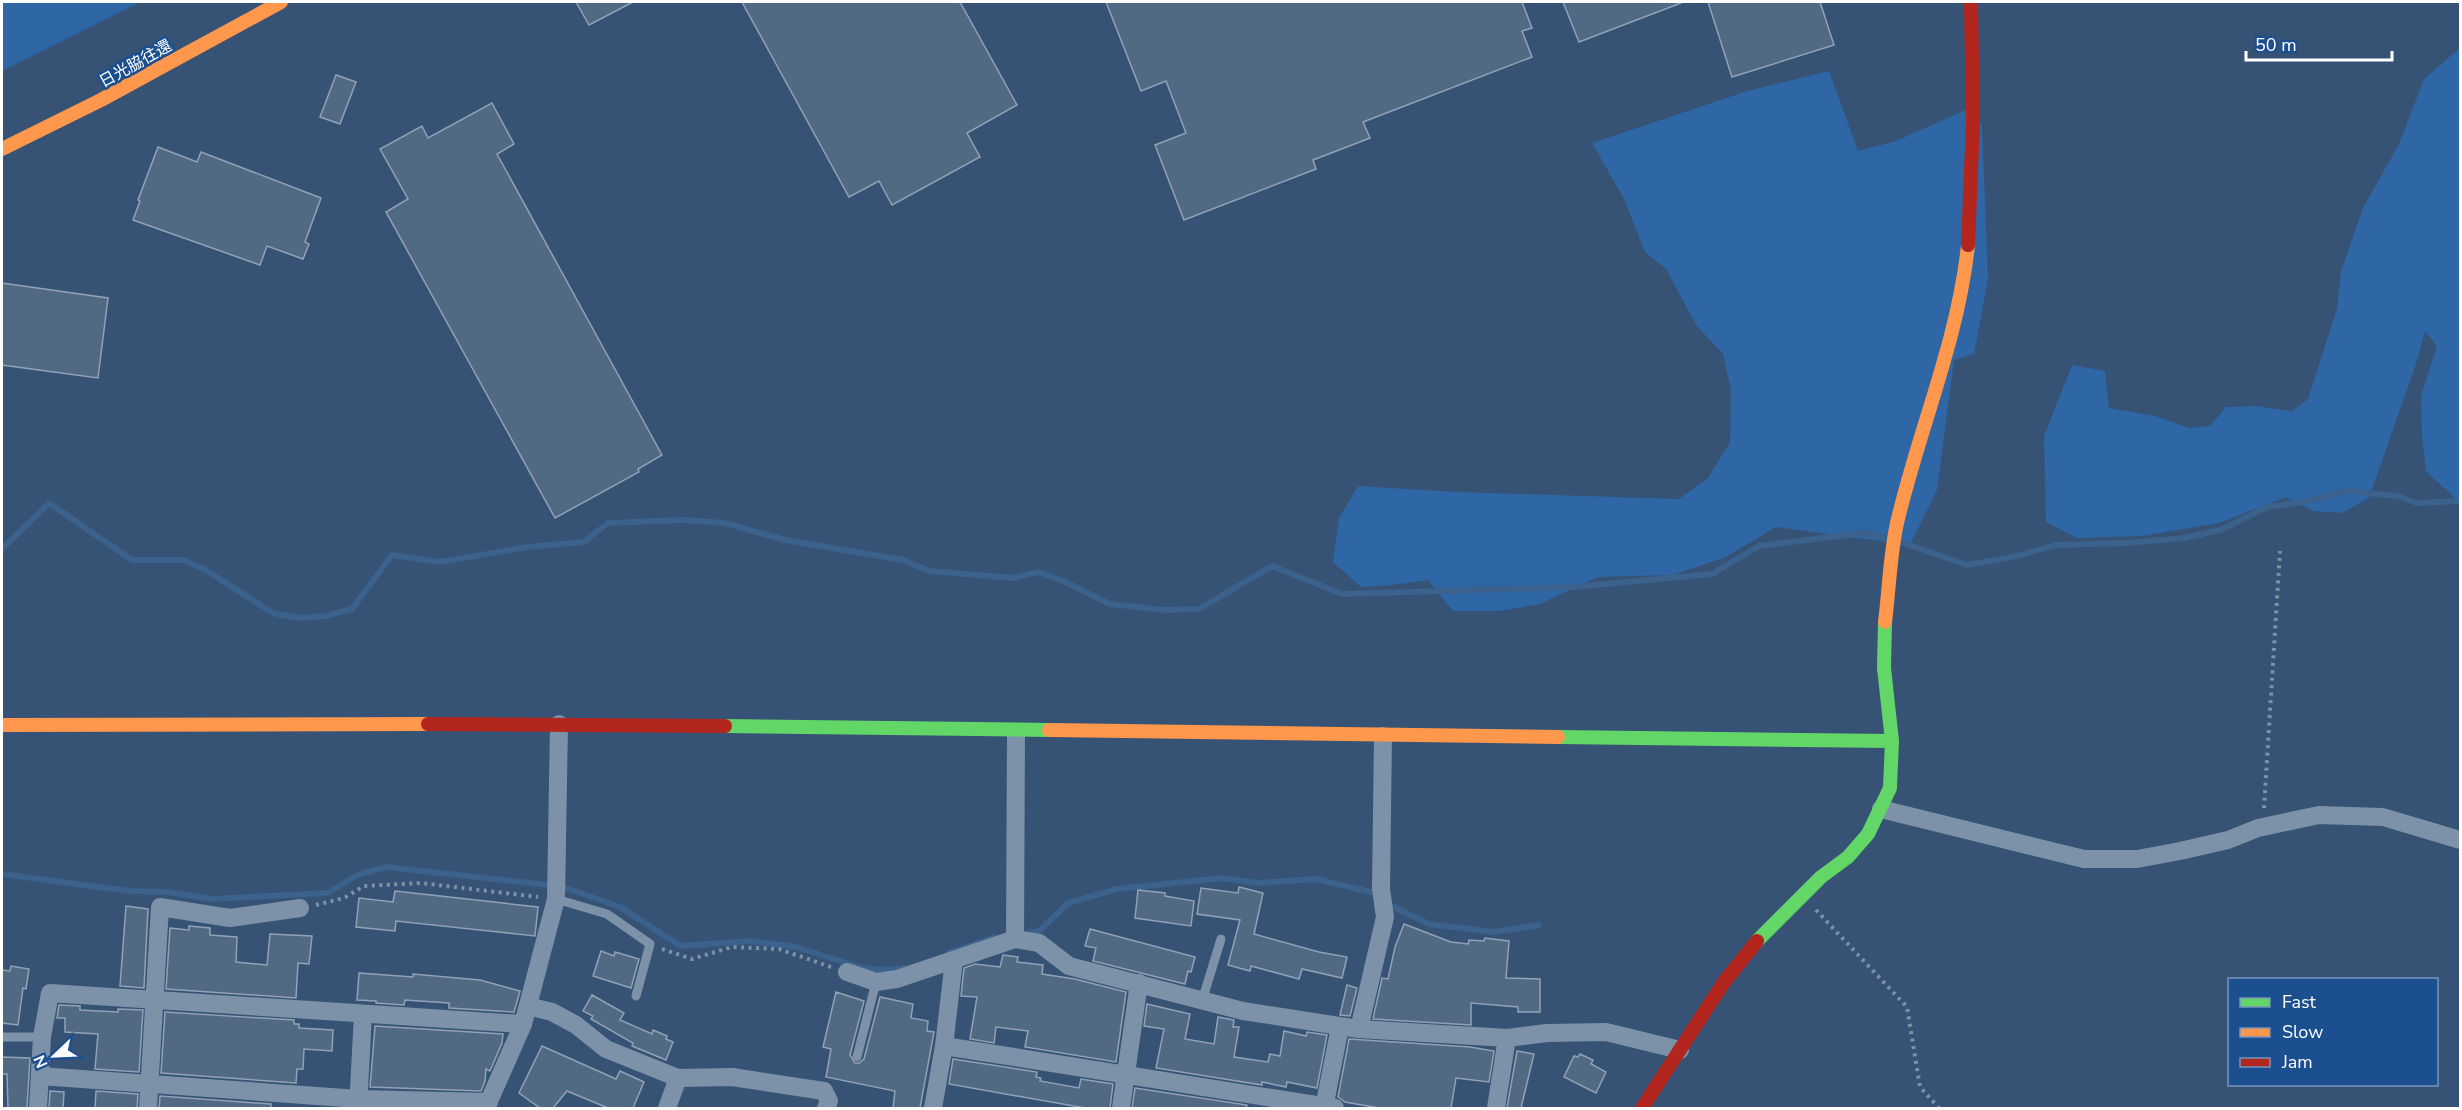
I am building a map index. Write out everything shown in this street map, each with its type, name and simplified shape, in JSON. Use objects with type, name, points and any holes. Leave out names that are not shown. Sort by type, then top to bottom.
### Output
[{"type":"main road","name":"日光脇往還","points":[[2,148],[101,100],[281,2]]},
{"type":"main road","points":[[1642,1108],[1737,966],[1763,934],[1802,895],[1848,857],[1868,834],[1890,788],[1892,741],[1884,668],[1884,631],[1897,524],[1949,348],[1964,281],[1970,222],[1973,123],[1971,2]]},
{"type":"main road","points":[[2,725],[559,724],[1016,732],[1892,741]]},
{"type":"street","points":[[40,1076],[150,1082],[358,1104],[488,1105],[525,1015],[556,899],[559,724]]},
{"type":"street","points":[[1015,939],[1016,732]]},
{"type":"street","points":[[1359,1029],[1386,917],[1382,889],[1383,736]]},
{"type":"street","points":[[1881,809],[2084,860],[2137,859],[2158,855],[2228,840],[2263,827],[2319,815],[2383,817],[2460,840]]},
{"type":"street","points":[[147,1108],[160,907],[230,918],[300,908]]},
{"type":"street","points":[[847,972],[876,982],[897,980],[1015,939],[1039,943],[1070,966],[1243,1011],[1359,1029],[1507,1038],[1547,1033],[1606,1032],[1680,1050]]},
{"type":"street","points":[[933,1108],[944,1046],[954,960]]},
{"type":"street","points":[[1121,1108],[1139,983]]},
{"type":"street","points":[[39,1108],[42,1037],[50,993],[363,1014],[525,1015],[552,1012],[606,1049],[678,1078],[732,1077],[824,1091],[829,1101],[826,1108]]},
{"type":"street","points":[[358,1104],[363,1014]]},
{"type":"street","points":[[944,1046],[1328,1108],[1340,1027]]},
{"type":"street","points":[[1496,1108],[1507,1038]]},
{"type":"street","points":[[666,1108],[678,1078]]},
{"type":"lane","points":[[556,899],[607,914],[650,944],[636,996]]},
{"type":"lane","points":[[1202,1001],[1221,939]]},
{"type":"lane","points":[[857,1057],[876,982]]},
{"type":"lane","points":[[2,1037],[42,1037]]},
{"type":"path","points":[[2263,827],[2280,550]]},
{"type":"path","points":[[300,908],[344,898],[364,886],[421,884],[556,899]]},
{"type":"path","points":[[1802,895],[1907,1007],[1920,1087],[1939,1108]]},
{"type":"path","points":[[650,944],[692,959],[732,947],[779,949],[847,972]]},
{"type":"shaded area","points":[[2,2],[140,2],[2,71]]},
{"type":"shaded area","points":[[2460,49],[2460,503],[2426,471],[2421,396],[2437,346],[2425,331],[2418,358],[2369,498],[2342,513],[2313,511],[2286,497],[2219,523],[2142,536],[2077,538],[2046,522],[2044,436],[2072,365],[2105,371],[2109,408],[2155,416],[2189,428],[2210,426],[2226,407],[2256,406],[2292,411],[2308,399],[2337,309],[2341,271],[2363,208],[2399,144],[2424,79]]},
{"type":"shaded area","points":[[1829,71],[1858,151],[1896,141],[1968,109],[1982,125],[1988,279],[1974,354],[1954,360],[1937,490],[1910,545],[1776,527],[1724,558],[1672,575],[1598,577],[1540,604],[1500,611],[1453,611],[1428,580],[1361,587],[1333,562],[1339,518],[1358,486],[1457,492],[1679,499],[1708,478],[1730,442],[1731,390],[1723,354],[1696,325],[1666,269],[1645,252],[1624,199],[1592,143],[1744,92]]},
{"type":"building","points":[[576,2],[633,2],[589,25]]},
{"type":"building","points":[[742,2],[960,2],[1017,105],[967,133],[980,157],[892,205],[879,181],[849,197]]},
{"type":"building","points":[[1106,2],[1522,2],[1532,28],[1522,31],[1532,57],[1363,122],[1370,138],[1313,160],[1316,169],[1184,220],[1155,145],[1186,133],[1166,81],[1141,91]]},
{"type":"building","points":[[1563,2],[1681,2],[1681,3],[1579,42]]},
{"type":"building","points":[[1708,2],[1820,2],[1834,45],[1732,77]]},
{"type":"building","points":[[336,75],[356,82],[340,124],[320,117]]},
{"type":"building","points":[[492,103],[514,144],[497,154],[662,455],[638,469],[639,472],[555,518],[386,212],[408,199],[380,149],[422,126],[428,138]]},
{"type":"building","points":[[158,147],[197,162],[201,152],[321,198],[305,242],[309,244],[303,259],[267,246],[260,265],[133,220]]},
{"type":"building","points":[[2,283],[108,298],[98,378],[2,365]]},
{"type":"building","points":[[1239,887],[1263,893],[1254,934],[1319,952],[1347,957],[1342,978],[1302,969],[1299,979],[1251,966],[1250,971],[1228,965],[1240,920],[1197,914],[1201,888],[1238,893]]},
{"type":"building","points":[[1138,890],[1165,893],[1165,896],[1194,901],[1191,926],[1135,918]]},
{"type":"building","points":[[395,891],[538,907],[535,936],[396,921],[395,931],[356,927],[359,898],[393,902]]},
{"type":"building","points":[[126,906],[148,909],[144,988],[120,986]]},
{"type":"building","points":[[1404,924],[1451,942],[1468,944],[1469,940],[1484,941],[1485,938],[1509,941],[1506,978],[1540,979],[1540,1012],[1518,1012],[1518,1007],[1471,1003],[1471,1025],[1373,1019],[1382,978],[1388,979],[1395,947]]},
{"type":"building","points":[[189,926],[210,928],[210,935],[237,937],[236,962],[267,965],[270,934],[312,936],[309,964],[298,963],[296,998],[166,989],[170,928],[189,930]]},
{"type":"building","points":[[1090,929],[1195,957],[1185,984],[1093,961],[1096,948],[1085,946]]},
{"type":"building","points":[[601,951],[614,956],[615,952],[639,959],[631,988],[593,976]]},
{"type":"building","points":[[1003,955],[1018,957],[1017,962],[1043,965],[1042,974],[1075,979],[1126,992],[1116,1062],[1025,1047],[1028,1031],[996,1027],[994,1043],[970,1039],[977,997],[961,996],[964,968],[975,964],[1000,967]]},
{"type":"building","points":[[11,966],[29,969],[26,989],[23,988],[18,1025],[2,1023],[2,970],[10,971]]},
{"type":"building","points":[[359,973],[413,977],[413,974],[480,980],[520,991],[514,1012],[449,1008],[449,1003],[405,1000],[404,1005],[376,1003],[376,1001],[357,1000]]},
{"type":"building","points":[[1347,985],[1357,988],[1350,1016],[1340,1015]]},
{"type":"building","points":[[836,992],[864,1001],[850,1055],[855,1063],[864,1059],[880,997],[913,1004],[911,1018],[928,1021],[927,1031],[934,1032],[920,1108],[893,1108],[895,1091],[826,1077],[831,1049],[823,1047]]},
{"type":"building","points":[[592,995],[624,1013],[620,1020],[652,1034],[653,1030],[667,1036],[666,1039],[673,1042],[666,1060],[632,1046],[633,1043],[591,1019],[593,1016],[583,1011]]},
{"type":"building","points":[[1147,1004],[1190,1014],[1185,1039],[1214,1044],[1218,1017],[1234,1020],[1233,1027],[1239,1027],[1234,1057],[1268,1062],[1270,1054],[1280,1056],[1284,1031],[1306,1036],[1307,1032],[1327,1035],[1317,1088],[1287,1082],[1286,1087],[1262,1082],[1262,1085],[1156,1068],[1164,1029],[1144,1026]]},
{"type":"building","points":[[59,1005],[80,1006],[80,1010],[118,1012],[118,1009],[143,1010],[139,1072],[95,1069],[98,1034],[65,1032],[65,1018],[57,1018]]},
{"type":"building","points":[[165,1012],[294,1020],[294,1024],[299,1024],[299,1028],[333,1030],[332,1051],[304,1049],[303,1069],[297,1069],[296,1083],[161,1073]]},
{"type":"building","points":[[375,1026],[503,1034],[502,1043],[490,1071],[486,1069],[481,1091],[370,1087]]},
{"type":"building","points":[[1349,1039],[1470,1047],[1494,1051],[1489,1082],[1456,1078],[1451,1108],[1379,1108],[1345,1102],[1338,1097]]},
{"type":"building","points":[[542,1046],[616,1079],[620,1071],[644,1082],[633,1108],[608,1108],[567,1091],[553,1108],[540,1108],[519,1093]]},
{"type":"building","points":[[1517,1051],[1534,1054],[1521,1108],[1507,1108]]},
{"type":"building","points":[[1580,1054],[1593,1060],[1591,1064],[1606,1072],[1596,1093],[1564,1077],[1574,1056],[1578,1057]]},
{"type":"building","points":[[2,1057],[30,1058],[27,1108],[8,1108],[7,1074],[2,1074]]},
{"type":"building","points":[[953,1059],[1037,1072],[1036,1077],[1041,1078],[1040,1081],[1079,1088],[1081,1079],[1113,1084],[1110,1108],[1085,1108],[949,1084]]},
{"type":"building","points":[[1135,1088],[1247,1105],[1246,1108],[1132,1108]]},
{"type":"building","points":[[50,1091],[64,1092],[63,1108],[49,1108]]},
{"type":"building","points":[[96,1091],[138,1094],[137,1108],[95,1108]]},
{"type":"building","points":[[160,1096],[271,1104],[271,1108],[159,1108]]},
{"type":"waterway","points":[[1901,542],[1967,565],[2013,557],[2057,545],[2127,543],[2185,538],[2223,529],[2267,507],[2303,502],[2349,491],[2397,496],[2417,503],[2460,501]]},
{"type":"waterway","points":[[2,549],[49,503],[132,560],[183,560],[204,569],[273,613],[300,618],[326,616],[352,609],[392,555],[440,562],[527,547],[584,542],[608,523],[683,520],[725,523],[785,540],[903,560],[930,571],[1013,578],[1038,572],[1063,581],[1110,604],[1165,610],[1199,609],[1272,566],[1342,594],[1573,587],[1712,574],[1759,546],[1864,533],[1890,539]]},
{"type":"waterway","points":[[2,874],[129,891],[168,892],[211,899],[328,893],[357,875],[386,867],[548,885]]},
{"type":"waterway","points":[[1031,932],[1038,932],[1068,903],[1117,889],[1222,878],[1258,883],[1315,879],[1371,892]]},
{"type":"waterway","points":[[566,888],[620,907],[681,946],[751,941],[796,947],[862,968],[888,970],[905,968]]},
{"type":"waterway","points":[[1390,905],[1429,924],[1494,932],[1539,925]]},
{"type":"waterway","points":[[948,953],[995,937]]},
{"type":"traffic: fast","points":[[1757,941],[1821,877],[1848,857],[1868,834],[1890,788],[1892,741],[1884,668],[1885,622]]},
{"type":"traffic: fast","points":[[725,726],[1049,730]]},
{"type":"traffic: fast","points":[[1558,737],[1892,741]]},
{"type":"traffic: slow","points":[[2,149],[101,100],[281,2]]},
{"type":"traffic: slow","points":[[1885,622],[1897,523],[1956,316],[1968,245]]},
{"type":"traffic: slow","points":[[2,725],[428,724]]},
{"type":"traffic: slow","points":[[1049,730],[1558,737]]},
{"type":"traffic: jam","points":[[1968,245],[1973,122],[1971,2]]},
{"type":"traffic: jam","points":[[428,724],[725,726]]},
{"type":"traffic: jam","points":[[1642,1108],[1724,982],[1757,941]]}]
